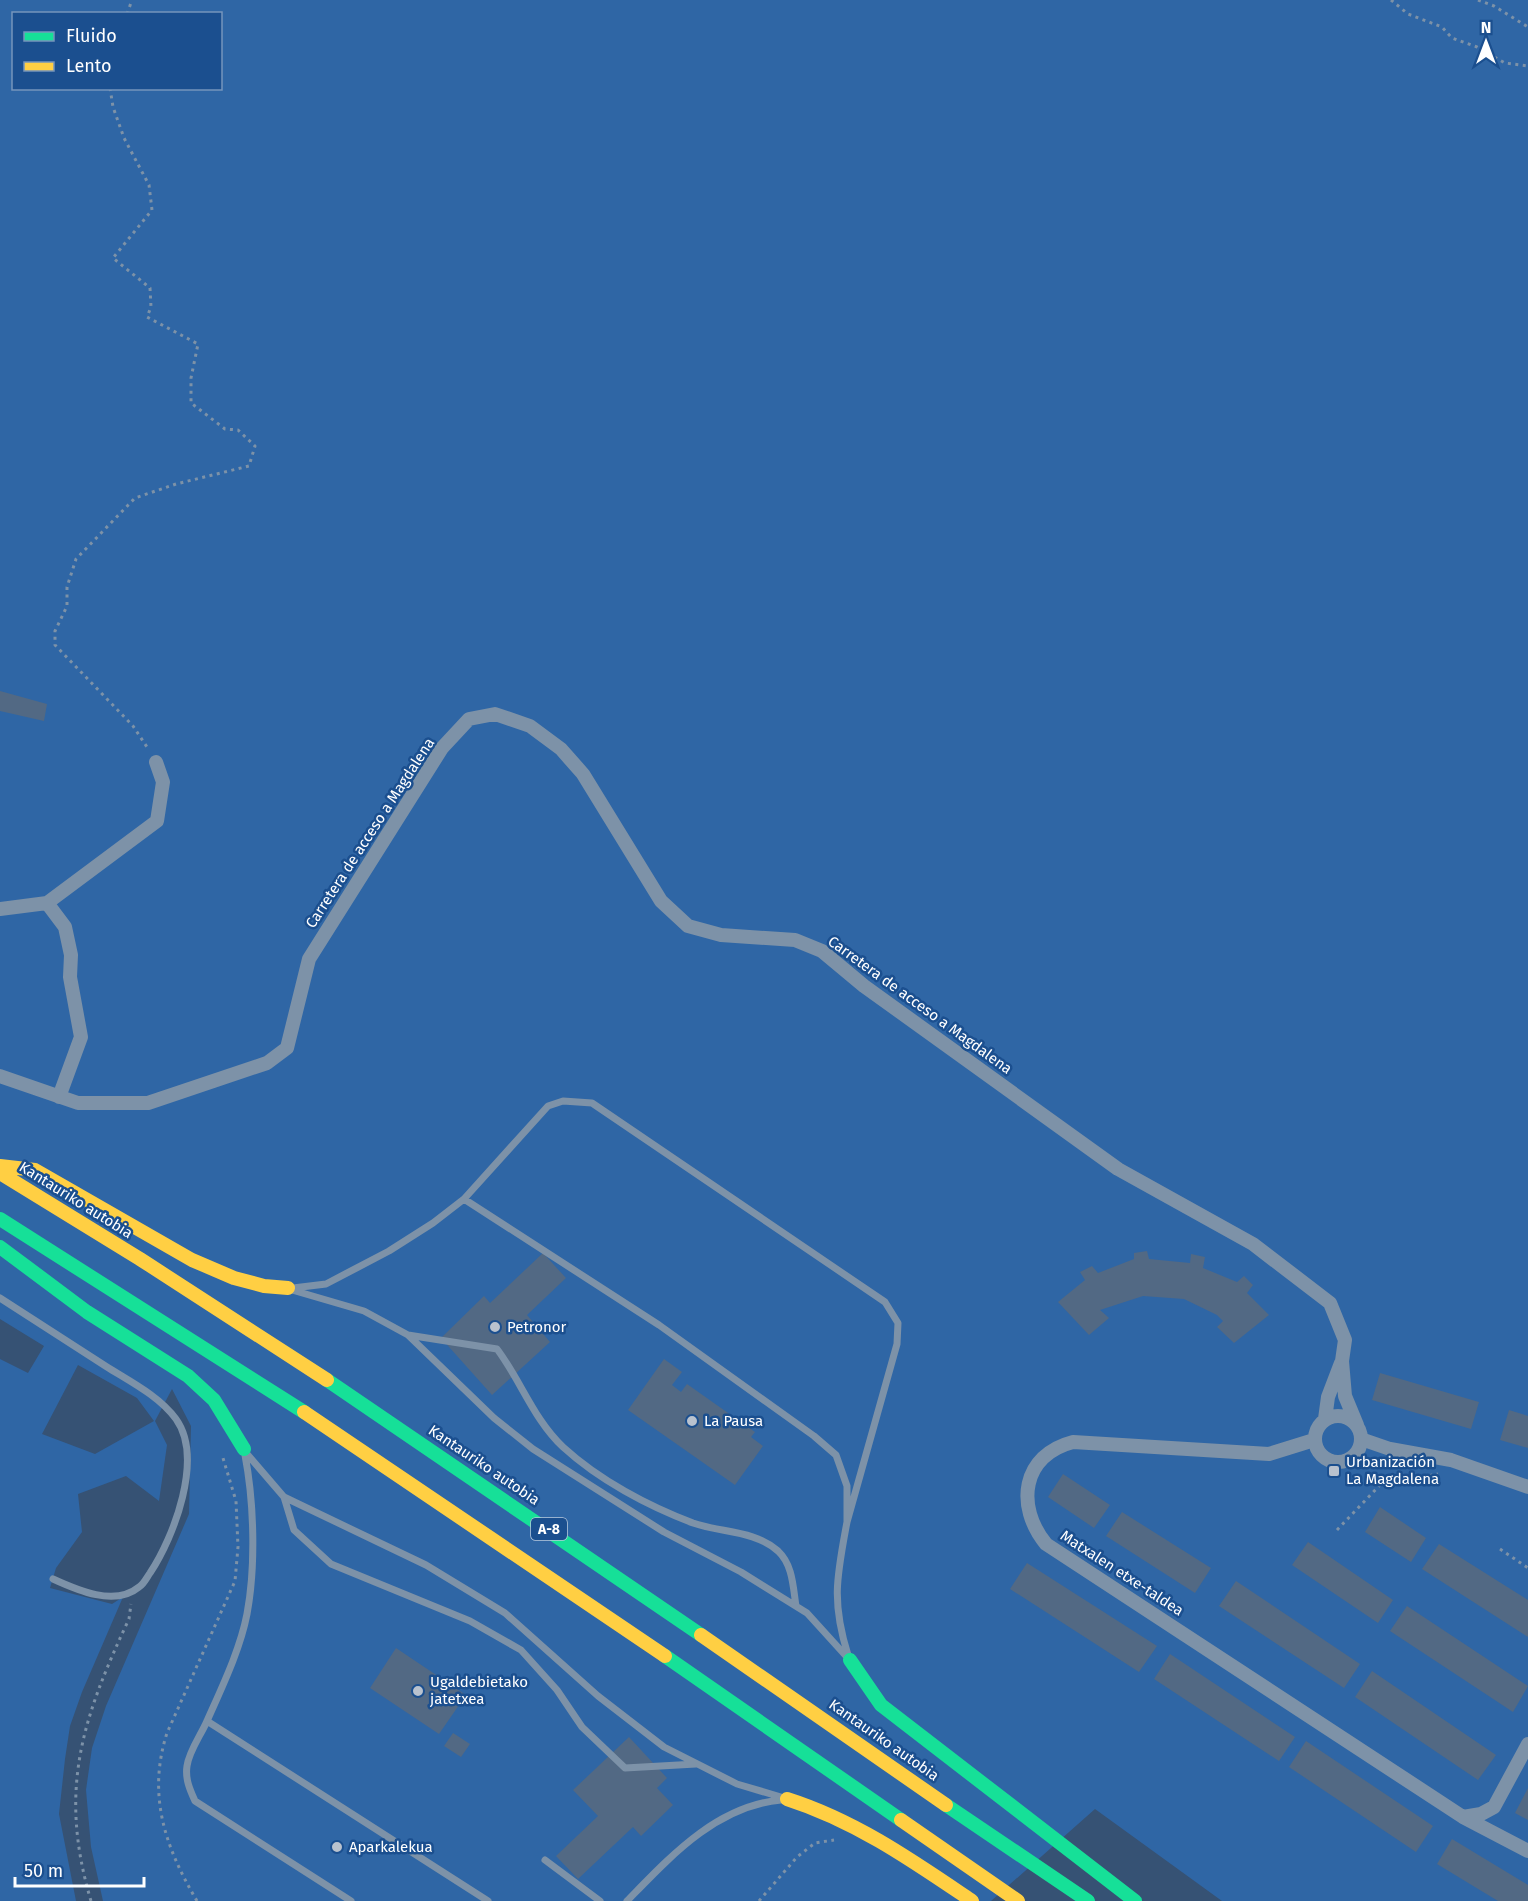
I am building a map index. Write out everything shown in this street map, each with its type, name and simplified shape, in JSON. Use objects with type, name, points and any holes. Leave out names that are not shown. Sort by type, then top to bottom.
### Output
[{"type":"highway","points":[[0,1166],[35,1170],[192,1260],[234,1278],[264,1286],[288,1288]]},
{"type":"highway","name":"Kantauriko autobia","points":[[0,1173],[228,1314],[400,1427],[1088,1901]]},
{"type":"highway","name":"A-8","points":[[0,1219],[206,1347],[387,1467],[1018,1901]]},
{"type":"highway","points":[[0,1247],[87,1312],[188,1376],[214,1400],[244,1449]]},
{"type":"highway","points":[[850,1660],[881,1705],[1135,1901]]},
{"type":"highway","points":[[787,1799],[816,1807],[848,1822],[972,1901]]},
{"type":"street","name":"Carretera de acceso a Magdalena","points":[[0,1076],[78,1103],[148,1103],[267,1063],[287,1048],[309,959],[442,748],[469,720],[495,714],[530,726],[561,749],[583,774],[661,901],[688,926],[721,935],[795,940],[822,951],[864,986],[1118,1169],[1253,1244],[1330,1303],[1345,1340],[1342,1361],[1345,1396],[1357,1425]]},
{"type":"street","points":[[0,909],[47,903],[157,821],[163,782],[156,762]]},
{"type":"street","points":[[47,903],[65,927],[71,956],[70,977],[81,1037],[58,1097]]},
{"type":"street","name":"Carretera de acceso a Magdalena","points":[[1326,1419],[1328,1397],[1342,1361]]},
{"type":"street","points":[[1339,1415],[1357,1425],[1361,1439],[1356,1454],[1342,1462],[1326,1459],[1320,1454],[1314,1440],[1317,1428],[1326,1419],[1339,1415]]},
{"type":"street","points":[[1361,1439],[1390,1449],[1451,1460],[1528,1487]]},
{"type":"street","name":"Matxalen etxe-taldea","points":[[1314,1440],[1269,1454],[1101,1443],[1065,1444],[1057,1446],[1042,1459],[1033,1471],[1027,1490],[1027,1510],[1032,1524],[1046,1544],[1463,1817],[1528,1851]]},
{"type":"street","points":[[1504,1838],[1494,1821],[1494,1807],[1528,1744]]},
{"type":"street","points":[[1463,1817],[1481,1814],[1494,1807]]},
{"type":"lane","points":[[288,1288],[326,1284],[410,1239],[465,1199],[548,1106],[563,1101],[592,1103],[885,1302],[898,1323],[897,1344],[847,1522],[836,1578],[836,1606],[840,1630],[850,1660]]},
{"type":"lane","points":[[465,1199],[659,1325],[814,1436],[836,1455],[847,1486],[847,1522]]},
{"type":"lane","points":[[288,1288],[364,1311],[408,1335],[494,1418],[533,1449],[664,1532],[741,1572],[807,1613],[850,1660]]},
{"type":"lane","points":[[0,1298],[146,1391],[175,1418],[183,1434],[187,1455],[179,1509],[166,1549],[140,1587],[101,1596],[81,1592],[53,1579]]},
{"type":"lane","points":[[408,1335],[497,1349],[515,1373],[546,1428],[563,1447],[599,1474],[653,1505],[694,1523],[757,1536],[779,1553],[791,1571],[796,1606]]},
{"type":"lane","points":[[244,1449],[284,1497],[294,1530],[331,1564],[470,1621],[521,1650],[557,1690],[582,1727],[625,1768],[696,1764]]},
{"type":"lane","points":[[244,1449],[250,1485],[251,1586],[247,1616],[187,1765],[187,1783],[195,1801],[351,1901]]},
{"type":"lane","points":[[284,1497],[426,1565],[505,1613],[664,1747],[737,1784],[787,1799]]},
{"type":"lane","points":[[207,1720],[488,1901]]},
{"type":"lane","points":[[627,1901],[697,1835],[729,1813],[756,1802],[787,1799]]},
{"type":"lane","points":[[545,1860],[600,1901]]},
{"type":"path","points":[[1391,0],[1408,14],[1442,27],[1446,34],[1460,42],[1477,47],[1505,63],[1528,66]]},
{"type":"path","points":[[1478,0],[1494,6],[1528,27]]},
{"type":"path","points":[[110,90],[113,107],[124,138],[149,185],[152,210],[113,258],[150,288],[151,308],[147,317],[198,344],[191,378],[191,403],[225,429],[238,430],[255,446],[249,466],[176,484],[135,498],[76,559],[67,587],[67,606],[55,631],[55,645],[133,726],[156,762]]},
{"type":"path","points":[[1337,1530],[1380,1485],[1448,1472],[1451,1460]]},
{"type":"path","points":[[1500,1549],[1528,1568]]},
{"type":"path","points":[[91,1901],[76,1845],[74,1804],[77,1768],[92,1704],[129,1619],[133,1590]]},
{"type":"path","points":[[759,1901],[797,1857],[815,1843],[833,1840],[841,1842]]},
{"type":"shaded area","points":[[0,0],[1528,0],[1528,1901],[1222,1901],[1095,1809],[991,1901],[103,1901],[91,1847],[86,1790],[92,1748],[106,1706],[189,1514],[191,1426],[172,1389],[155,1421],[167,1445],[159,1501],[126,1476],[78,1494],[82,1532],[56,1568],[50,1588],[112,1604],[123,1597],[82,1692],[70,1726],[59,1814],[76,1901],[0,1901],[0,1359],[28,1373],[44,1346],[0,1319]],"holes":[[[78,1365],[137,1398],[154,1421],[95,1454],[42,1434]]]},
{"type":"building","points":[[0,691],[47,704],[44,721],[0,711]]},
{"type":"building","points":[[1147,1251],[1149,1259],[1190,1263],[1191,1254],[1205,1257],[1203,1268],[1237,1282],[1244,1276],[1253,1285],[1247,1293],[1269,1315],[1234,1343],[1217,1327],[1223,1321],[1217,1315],[1184,1299],[1143,1296],[1100,1310],[1109,1318],[1089,1335],[1058,1302],[1085,1280],[1080,1272],[1092,1266],[1098,1273],[1134,1259],[1134,1253]]},
{"type":"building","name":"Petronor","points":[[543,1253],[566,1278],[527,1315],[550,1342],[492,1395],[441,1338],[484,1296],[490,1303]]},
{"type":"building","name":"La Pausa","points":[[664,1359],[682,1372],[672,1385],[681,1392],[687,1384],[755,1432],[751,1437],[763,1446],[735,1485],[628,1410]]},
{"type":"building","points":[[1380,1373],[1479,1402],[1471,1429],[1372,1400]]},
{"type":"building","points":[[1509,1410],[1528,1416],[1528,1448],[1500,1440]]},
{"type":"building","points":[[1063,1474],[1110,1505],[1094,1528],[1048,1497]]},
{"type":"building","points":[[1380,1507],[1426,1538],[1411,1562],[1365,1532]]},
{"type":"building","points":[[1122,1512],[1211,1568],[1195,1593],[1106,1536]]},
{"type":"building","points":[[1308,1542],[1393,1600],[1378,1623],[1292,1565]]},
{"type":"building","points":[[1439,1544],[1528,1600],[1528,1637],[1422,1569]]},
{"type":"building","points":[[1027,1563],[1157,1646],[1139,1672],[1010,1589]]},
{"type":"building","points":[[1236,1581],[1360,1664],[1344,1688],[1219,1606]]},
{"type":"building","points":[[1407,1606],[1528,1686],[1513,1712],[1390,1631]]},
{"type":"building","name":"Ugaldebietako jatetxea","points":[[396,1648],[466,1695],[439,1734],[370,1688]]},
{"type":"building","points":[[1170,1654],[1295,1737],[1279,1761],[1154,1679]]},
{"type":"building","points":[[1372,1671],[1496,1755],[1478,1780],[1355,1697]]},
{"type":"building","points":[[453,1733],[470,1744],[461,1757],[444,1746]]},
{"type":"building","points":[[629,1737],[667,1778],[657,1788],[673,1805],[641,1836],[633,1827],[578,1879],[556,1856],[598,1816],[573,1790]]},
{"type":"building","points":[[1306,1741],[1433,1826],[1416,1852],[1289,1767]]},
{"type":"building","points":[[1528,1788],[1528,1820],[1515,1813]]},
{"type":"building","points":[[1452,1839],[1528,1885],[1528,1901],[1498,1901],[1437,1864]]},
{"type":"traffic: fast","points":[[0,1219],[304,1412]]},
{"type":"traffic: fast","points":[[0,1247],[87,1312],[188,1376],[214,1400],[244,1449]]},
{"type":"traffic: fast","points":[[327,1380],[701,1635]]},
{"type":"traffic: fast","points":[[665,1656],[901,1820]]},
{"type":"traffic: fast","points":[[850,1660],[881,1705],[1135,1901]]},
{"type":"traffic: fast","points":[[946,1805],[1088,1901]]},
{"type":"traffic: slow","points":[[0,1166],[35,1170],[192,1260],[234,1278],[264,1286],[288,1288]]},
{"type":"traffic: slow","points":[[0,1173],[140,1259],[327,1380]]},
{"type":"traffic: slow","points":[[304,1412],[665,1656]]},
{"type":"traffic: slow","points":[[701,1635],[946,1805]]},
{"type":"traffic: slow","points":[[787,1799],[860,1830],[906,1857],[972,1901]]},
{"type":"traffic: slow","points":[[901,1820],[1018,1901]]},
{"type":"place","name":"Petronor","points":[[495,1327]]},
{"type":"place","name":"La Pausa","points":[[692,1421]]},
{"type":"place","name":"Urbanización La Magdalena","points":[[1334,1471]]},
{"type":"place","name":"Ugaldebietako jatetxea","points":[[418,1691]]},
{"type":"place","name":"Aparkalekua","points":[[337,1847]]}]
